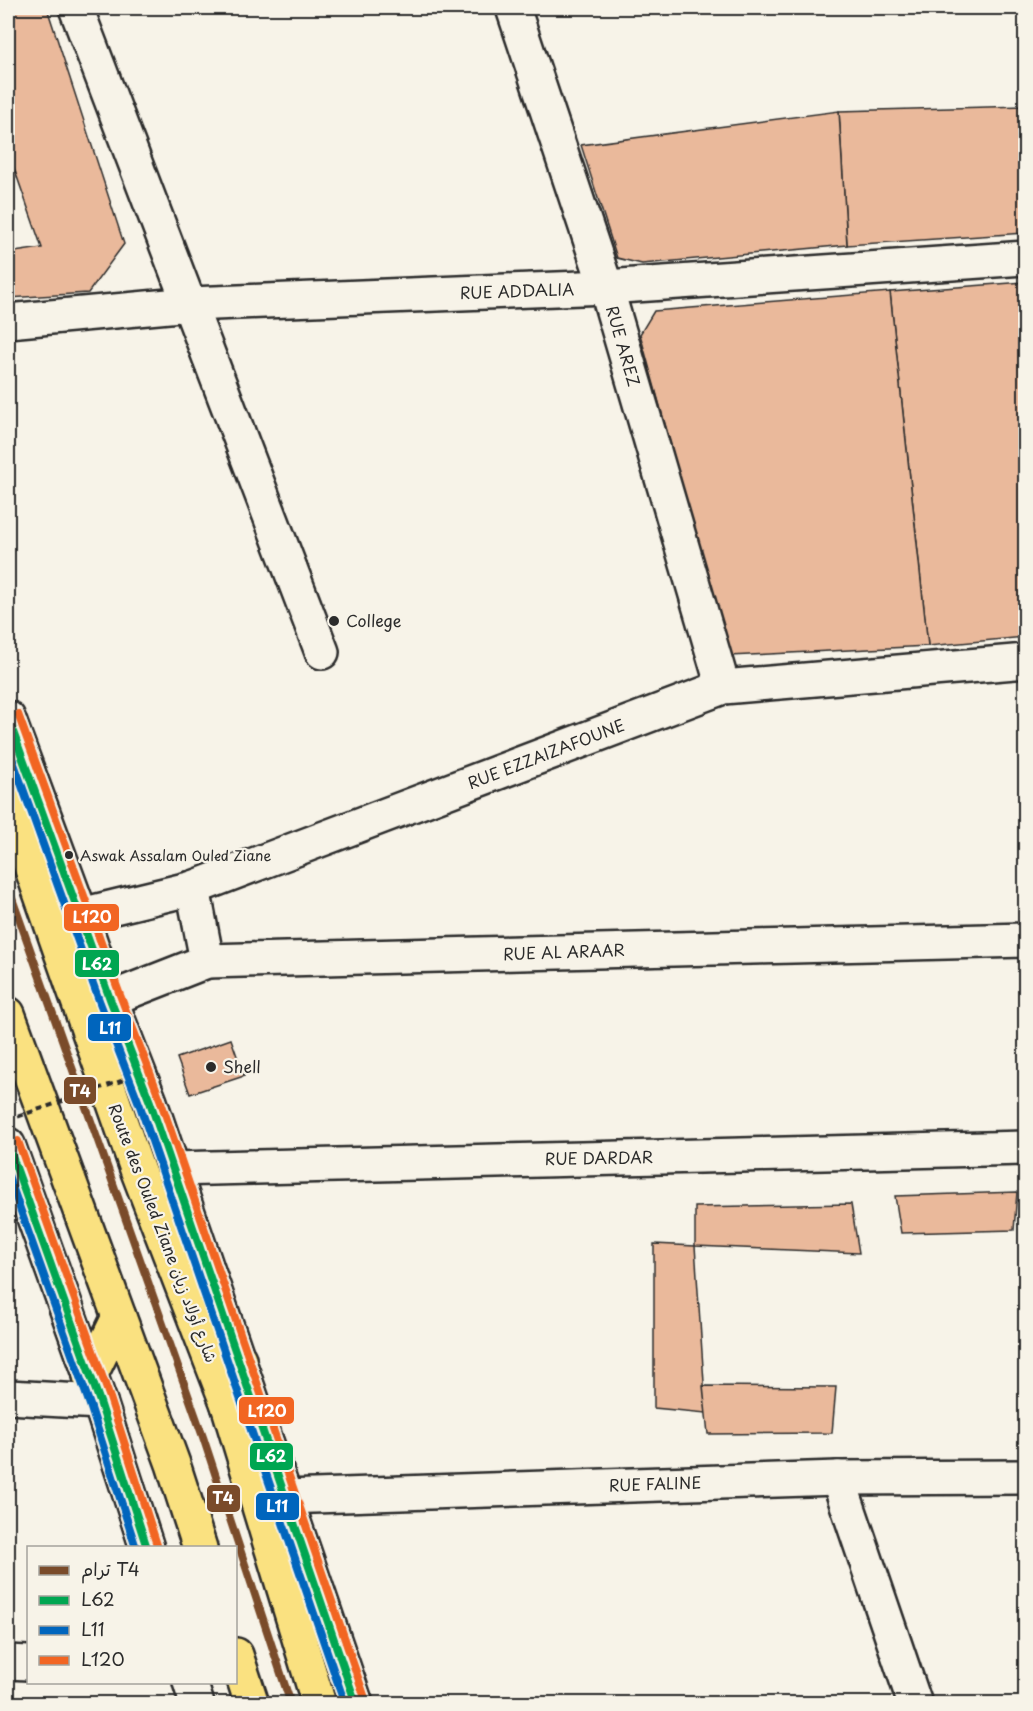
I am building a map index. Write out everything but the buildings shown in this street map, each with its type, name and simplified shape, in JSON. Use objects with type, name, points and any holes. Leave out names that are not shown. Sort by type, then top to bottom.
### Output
[{"type":"highway","name":"Route des Ouled Ziane شارع أولاد زيان","points":[[8,801],[137,1169],[228,1405],[319,1704]]},
{"type":"highway","points":[[8,1014],[173,1464],[199,1546]]},
{"type":"highway","points":[[95,1389],[119,1317]]},
{"type":"highway","points":[[228,1405],[239,1359]]},
{"type":"highway","points":[[237,1657],[252,1704]]},
{"type":"street","points":[[76,8],[322,652]]},
{"type":"street","name":"RUE AREZ","points":[[513,8],[606,287],[723,687]]},
{"type":"street","name":"RUE ADDALIA","points":[[8,321],[190,304],[606,287],[1026,258]]},
{"type":"street","name":"RUE EZZAIZAFOUNE","points":[[81,915],[193,888],[723,687],[1026,661]]},
{"type":"street","points":[[8,718],[18,765],[81,915],[110,999],[150,1102],[356,1704]]},
{"type":"street","points":[[193,888],[207,961]]},
{"type":"street","name":"RUE AL ARAAR","points":[[110,999],[207,961],[1026,940]]},
{"type":"street","points":[[8,1145],[95,1389],[146,1546]]},
{"type":"street","name":"RUE DARDAR","points":[[168,1157],[1026,1148]]},
{"type":"street","points":[[8,1396],[95,1389]]},
{"type":"street","name":"RUE FALINE","points":[[285,1497],[838,1478],[1026,1477]]},
{"type":"street","points":[[838,1478],[915,1704]]},
{"type":"street","points":[[8,1662],[27,1663]]},
{"type":"street","points":[[190,1684],[197,1704]]},
{"type":"path","points":[[8,1120],[150,1071],[165,1111],[168,1157]]},
{"type":"tram line","name":"T4","points":[[8,887],[203,1437],[291,1704]]},
{"type":"transit line","name":"L120","points":[[18,714],[160,1099],[366,1701]]},
{"type":"transit line","name":"L62","points":[[8,718],[150,1102],[356,1704]]},
{"type":"transit line","name":"L11","points":[[8,747],[100,1003],[140,1106],[345,1704]]},
{"type":"transit line","name":"L120","points":[[18,1141],[110,1398],[157,1545]]},
{"type":"transit line","name":"L62","points":[[8,1145],[100,1402],[146,1546]]},
{"type":"transit line","name":"L11","points":[[8,1175],[90,1405],[135,1546]]},
{"type":"place","name":"College","points":[[334,621]]},
{"type":"place","name":"Aswak Assalam Ouled Ziane","points":[[69,855]]},
{"type":"place","name":"Shell","points":[[211,1067]]}]
